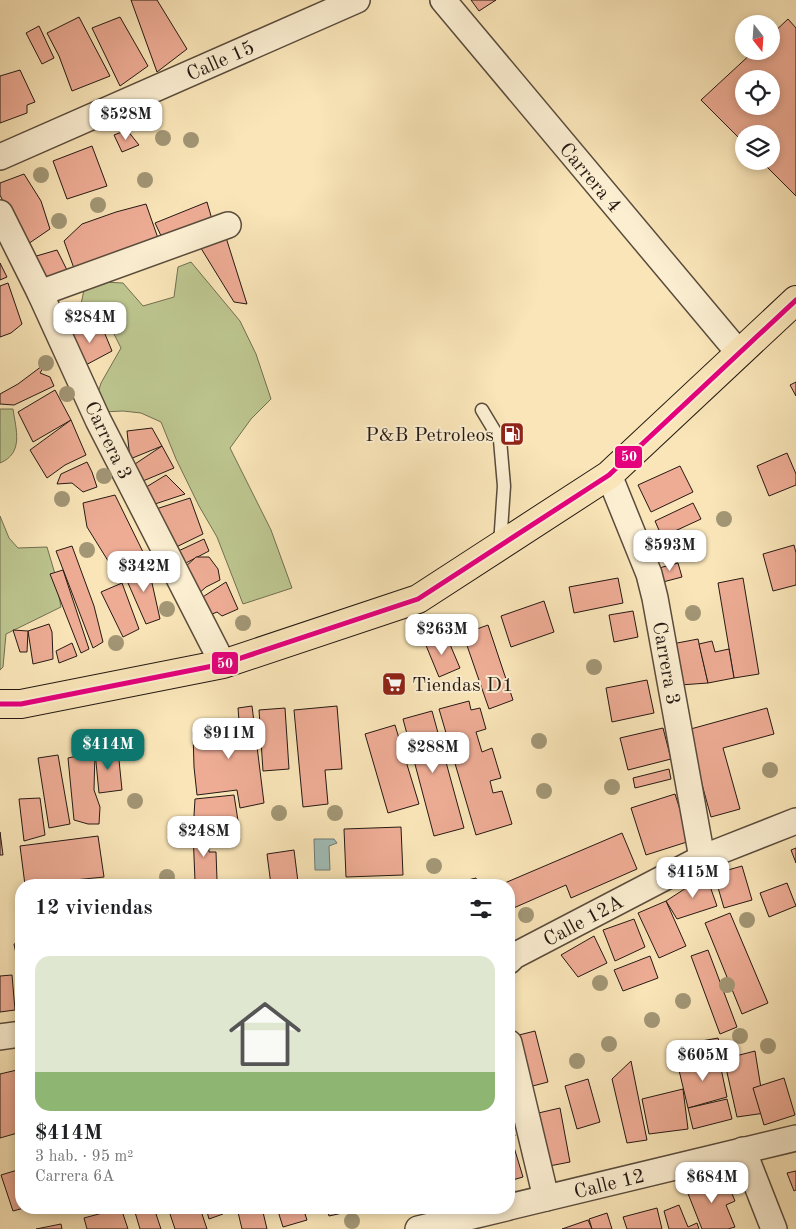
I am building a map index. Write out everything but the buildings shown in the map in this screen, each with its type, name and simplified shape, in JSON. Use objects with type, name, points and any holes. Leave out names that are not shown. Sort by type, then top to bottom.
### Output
[{"type":"highway","points":[[0,704],[21,704],[223,664],[418,599],[609,475],[739,353],[795,304]]},
{"type":"street","name":"Calle 15","points":[[0,157],[357,0]]},
{"type":"street","name":"Carrera 4","points":[[443,0],[739,353]]},
{"type":"street","name":"Carrera 3","points":[[0,213],[40,293],[98,420],[223,664]]},
{"type":"street","points":[[40,293],[228,225]]},
{"type":"street","name":"Carrera 3","points":[[609,475],[649,574],[655,598],[702,858]]},
{"type":"street","name":"Calle 12A","points":[[515,957],[702,858],[796,821]]},
{"type":"street","points":[[0,1036],[15,1035]]},
{"type":"street","points":[[515,1067],[546,1198]]},
{"type":"street","name":"Calle 12","points":[[515,1205],[796,1138]]},
{"type":"street","points":[[743,1150],[774,1229]]},
{"type":"street","name":"Calle 12","points":[[418,1229],[479,1214]]},
{"type":"lane","points":[[482,410],[500,440],[504,486],[500,545]]},
{"type":"green space","points":[[191,262],[240,321],[256,354],[271,399],[251,419],[230,448],[271,530],[292,588],[243,604],[217,537],[199,506],[176,459],[161,422],[141,413],[123,411],[103,412],[97,396],[101,383],[121,348],[100,312],[78,318],[84,290],[102,282],[123,283],[143,306],[174,297],[178,267]]},
{"type":"green space","points":[[0,409],[13,409],[17,440],[13,453],[8,459],[0,463]]},
{"type":"green space","points":[[0,516],[9,538],[18,548],[47,547],[55,574],[61,607],[6,634],[3,667],[0,670]]},
{"type":"water","points":[[314,839],[334,839],[337,843],[329,846],[330,870],[315,870]]},
{"type":"transit line","name":"50","points":[[0,704],[21,704],[223,664],[418,599],[609,475],[796,300]]},
{"type":"place","name":"P&B Petroleos","points":[[512,434]]},
{"type":"place","name":"Tiendas D1","points":[[394,684]]}]
